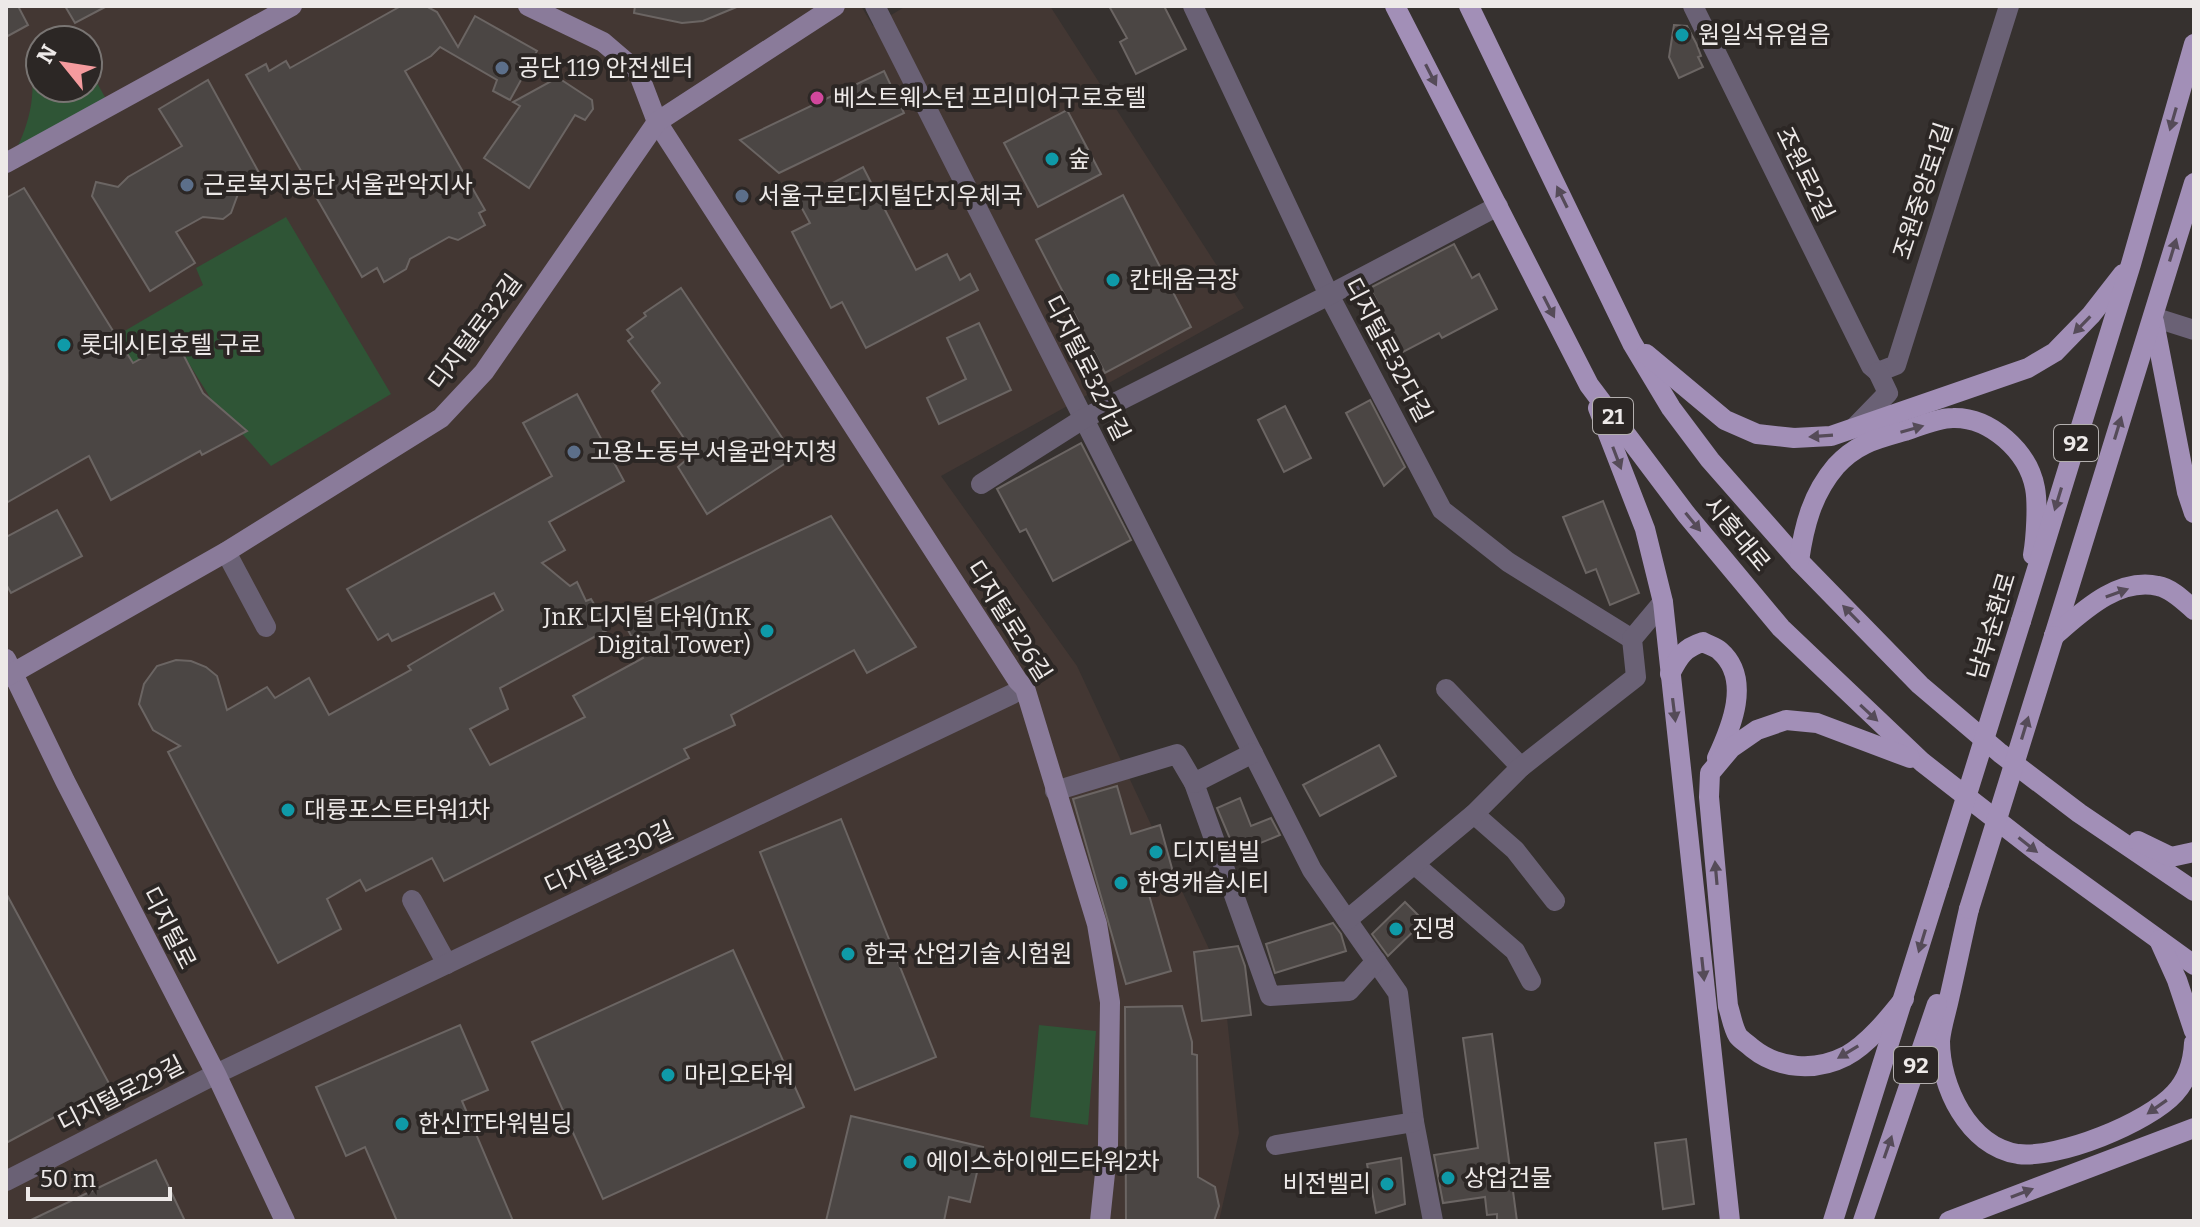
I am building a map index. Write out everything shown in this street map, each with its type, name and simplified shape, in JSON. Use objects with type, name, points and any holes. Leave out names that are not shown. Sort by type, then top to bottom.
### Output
[{"type":"main road","name":"시흥대로","points":[[1395,6],[1589,385],[1686,514],[1781,628],[1922,762],[2039,853],[2194,965]]},
{"type":"main road","name":"시흥대로","points":[[1469,6],[1632,343],[1671,408],[1710,460],[1799,561],[1920,685],[2000,753],[2079,813],[2194,891]]},
{"type":"main road","name":"남부순환로","points":[[1833,1221],[2131,264],[2194,44]]},
{"type":"main road","name":"92","points":[[1863,1221],[1969,909],[2194,183]]},
{"type":"main road","points":[[1632,343],[1725,420],[1757,434],[1794,438],[1831,436],[2028,368],[2055,352],[2091,315],[2131,264]]},
{"type":"main road","points":[[2153,317],[2187,492],[2194,513]]},
{"type":"main road","points":[[1589,385],[1645,529],[1663,602],[1730,1221]]},
{"type":"main road","points":[[1799,561],[1805,523],[1816,496],[1836,466],[1862,443],[1951,418],[1978,421],[2005,437],[2023,462],[2035,487],[2034,551],[2021,621]]},
{"type":"main road","points":[[2054,636],[2086,608],[2111,593],[2134,587],[2158,586],[2180,597],[2194,610]]},
{"type":"main road","points":[[1670,674],[1679,655],[1690,646],[1703,642],[1720,651],[1732,669],[1737,696],[1733,723],[1710,773],[1709,797],[1728,1006],[1738,1036],[1765,1059],[1794,1067],[1823,1064],[1846,1056],[1856,1048],[1890,1017],[1904,999]]},
{"type":"main road","points":[[1710,773],[1731,748],[1757,730],[1786,720],[1817,723],[1922,762]]},
{"type":"main road","points":[[2079,813],[2171,857],[2194,852]]},
{"type":"main road","points":[[1969,909],[1940,1040],[1945,1083],[1960,1111],[1977,1133],[1997,1146],[2018,1154],[2035,1153],[2094,1140],[2128,1125],[2162,1105],[2176,1092],[2189,1073],[2194,1043]]},
{"type":"main road","points":[[2159,940],[2190,1013],[2194,1031]]},
{"type":"main road","points":[[1949,1221],[2194,1128]]},
{"type":"street","points":[[6,163],[292,6]]},
{"type":"street","name":"디지털로26길","points":[[528,6],[603,42],[638,72],[657,122],[1025,688],[1097,924],[1110,1002],[1108,1145],[1100,1221]]},
{"type":"street","name":"디지털로32길","points":[[9,670],[226,552],[441,418],[484,372],[657,122],[835,6]]},
{"type":"street","name":"디지털로32가길","points":[[875,6],[1312,870],[1398,993],[1414,1122],[1433,1221]]},
{"type":"street","name":"디지털로32다길","points":[[1193,6],[1329,295],[1442,510],[1508,562],[1632,639]]},
{"type":"street","name":"조원로2길","points":[[1693,6],[1874,369]]},
{"type":"street","name":"조원중앙로1길","points":[[1874,369],[1896,365],[2009,6]]},
{"type":"street","points":[[981,484],[1083,419],[1498,206]]},
{"type":"street","points":[[2153,317],[2194,330]]},
{"type":"street","points":[[1853,429],[1888,393],[1874,369]]},
{"type":"street","points":[[226,552],[266,627]]},
{"type":"street","points":[[1347,920],[1474,814],[1521,767],[1636,677],[1632,639],[1663,602]]},
{"type":"street","name":"디지털로","points":[[9,670],[216,1074],[285,1221]]},
{"type":"street","name":"디지털로30길","points":[[216,1074],[1025,688]]},
{"type":"street","points":[[1446,689],[1521,767]]},
{"type":"street","points":[[1194,783],[1253,753]]},
{"type":"street","points":[[1055,791],[1177,754],[1194,783],[1270,996],[1349,991],[1376,961]]},
{"type":"street","points":[[1474,814],[1515,850],[1555,901]]},
{"type":"street","points":[[1414,864],[1515,951],[1531,981]]},
{"type":"street","points":[[412,900],[447,964]]},
{"type":"street","name":"디지털로29길","points":[[6,1181],[216,1074]]},
{"type":"street","points":[[1276,1145],[1414,1122]]},
{"type":"shaded area","points":[[6,6],[861,6],[873,26],[906,6],[1050,6],[1244,308],[941,476],[1077,666],[1223,979],[1239,1133],[1219,1221],[6,1221]]},
{"type":"green space","points":[[104,95],[110,106],[11,160],[31,104],[104,104]]},
{"type":"green space","points":[[286,217],[391,394],[271,466],[211,399],[183,354],[183,335],[133,363],[116,336],[203,285],[196,268]]},
{"type":"green space","points":[[1039,1025],[1096,1031],[1088,1125],[1030,1117]]},
{"type":"building","points":[[6,6],[18,6],[27,24],[6,37]]},
{"type":"building","points":[[65,6],[107,6],[75,23]]},
{"type":"building","points":[[401,6],[426,6],[437,12],[458,47],[475,16],[537,51],[510,100],[493,91],[497,80],[440,47],[405,71],[485,210],[479,213],[485,225],[458,240],[449,237],[410,259],[406,269],[384,282],[377,268],[362,277],[246,75],[266,64],[269,71],[286,61],[290,68]]},
{"type":"building","points":[[635,6],[739,6],[703,21],[682,23],[634,13]]},
{"type":"building","points":[[1109,6],[1164,6],[1186,49],[1136,74],[1120,42],[1127,38]]},
{"type":"building","points":[[1674,25],[1687,26],[1703,67],[1679,78],[1669,57]]},
{"type":"building","points":[[884,71],[904,113],[779,173],[740,140]]},
{"type":"building","points":[[560,79],[592,100],[593,109],[585,120],[575,115],[529,188],[484,158],[520,106],[513,102]]},
{"type":"building","name":"근로복지공단 서울관악지사","points":[[208,80],[263,180],[238,194],[231,213],[223,219],[203,217],[176,232],[195,263],[150,291],[92,196],[96,182],[118,187],[128,177],[182,146],[159,109]]},
{"type":"building","name":"숲","points":[[1067,110],[1101,174],[1038,207],[1004,143]]},
{"type":"building","points":[[863,167],[916,270],[947,254],[960,280],[970,274],[978,290],[866,348],[842,302],[831,308],[792,232],[810,223],[798,201]]},
{"type":"building","name":"롯데시티호텔 구로","points":[[24,188],[133,363],[183,335],[183,354],[203,393],[247,431],[202,455],[200,451],[111,500],[89,456],[6,503],[6,198]]},
{"type":"building","points":[[1123,195],[1191,327],[1105,373],[1036,240]]},
{"type":"building","points":[[1454,244],[1472,278],[1479,274],[1497,309],[1442,338],[1439,333],[1403,352],[1370,288]]},
{"type":"building","points":[[681,288],[795,457],[707,514],[678,467],[694,453],[652,391],[660,383],[628,341],[633,337],[627,330],[646,316],[644,313]]},
{"type":"building","points":[[979,323],[1011,390],[939,424],[927,398],[966,379],[947,338]]},
{"type":"building","points":[[577,394],[624,481],[549,522],[565,550],[542,563],[570,586],[577,582],[586,601],[591,599],[609,629],[500,688],[508,709],[470,729],[490,765],[585,717],[573,696],[643,658],[620,615],[831,516],[916,647],[867,673],[854,650],[731,715],[735,725],[684,749],[689,758],[444,881],[432,858],[366,891],[360,880],[327,899],[341,929],[278,963],[168,752],[180,746],[153,730],[139,704],[144,684],[157,666],[176,660],[191,661],[217,676],[227,710],[267,687],[275,698],[309,678],[329,715],[411,670],[408,666],[503,610],[494,593],[392,641],[388,634],[378,640],[347,589],[552,476],[523,423]]},
{"type":"building","points":[[1370,400],[1405,467],[1384,486],[1346,413]]},
{"type":"building","points":[[1285,406],[1311,458],[1284,472],[1258,420]]},
{"type":"building","points":[[1081,443],[1131,540],[1053,581],[1026,529],[1020,532],[997,489]]},
{"type":"building","points":[[1603,501],[1639,593],[1610,605],[1596,569],[1586,573],[1563,517]]},
{"type":"building","points":[[57,510],[82,556],[11,593],[6,584],[6,537]]},
{"type":"building","points":[[1379,745],[1396,776],[1320,816],[1303,785]]},
{"type":"building","name":"한영캐슬시티","points":[[1117,786],[1131,834],[1160,825],[1173,872],[1145,881],[1171,971],[1126,984],[1073,799]]},
{"type":"building","points":[[1240,798],[1251,826],[1271,818],[1280,835],[1236,853],[1217,808]]},
{"type":"building","name":"한국 산업기술 시험원","points":[[841,819],[936,1057],[855,1090],[760,852]]},
{"type":"building","points":[[6,893],[111,1087],[6,1143]]},
{"type":"building","name":"진명","points":[[1405,902],[1424,921],[1388,956],[1372,934]]},
{"type":"building","points":[[1333,923],[1341,934],[1346,951],[1275,973],[1266,944]]},
{"type":"building","points":[[1238,946],[1245,966],[1251,1015],[1202,1021],[1194,952]]},
{"type":"building","name":"마리오타워","points":[[733,950],[804,1107],[603,1199],[532,1042]]},
{"type":"building","points":[[1182,1006],[1192,1042],[1192,1054],[1197,1055],[1198,1177],[1215,1187],[1219,1206],[1214,1221],[1126,1221],[1125,1007]]},
{"type":"building","name":"한신IT타워빌딩","points":[[460,1025],[488,1090],[462,1101],[513,1221],[397,1221],[365,1147],[346,1156],[316,1087]]},
{"type":"building","points":[[1492,1034],[1517,1221],[1497,1221],[1497,1214],[1487,1215],[1485,1197],[1443,1203],[1434,1155],[1478,1148],[1463,1038]]},
{"type":"building","name":"에이스하이엔드타워2차","points":[[851,1116],[983,1147],[970,1202],[949,1197],[944,1221],[826,1221]]},
{"type":"building","points":[[1686,1139],[1694,1204],[1663,1209],[1655,1143]]},
{"type":"building","name":"비전벨리","points":[[1401,1158],[1405,1204],[1376,1213],[1367,1164]]},
{"type":"building","points":[[156,1160],[185,1221],[29,1221]]},
{"type":"place","name":"원일석유얼음","points":[[1682,35]]},
{"type":"place","name":"공단 119 안전센터","points":[[502,68]]},
{"type":"place","name":"베스트웨스턴 프리미어구로호텔","points":[[817,98]]},
{"type":"place","name":"숲","points":[[1052,159]]},
{"type":"place","name":"근로복지공단 서울관악지사","points":[[187,185]]},
{"type":"place","name":"서울구로디지털단지우체국","points":[[742,196]]},
{"type":"place","name":"칸태움극장","points":[[1113,280]]},
{"type":"place","name":"롯데시티호텔 구로","points":[[64,345]]},
{"type":"place","name":"고용노동부 서울관악지청","points":[[574,452]]},
{"type":"place","name":"JnK 디지털 타워(JnK Digital Tower)","points":[[767,631]]},
{"type":"place","name":"대륭포스트타워1차","points":[[288,810]]},
{"type":"place","name":"디지털빌","points":[[1156,852]]},
{"type":"place","name":"한영캐슬시티","points":[[1121,883]]},
{"type":"place","name":"진명","points":[[1396,929]]},
{"type":"place","name":"한국 산업기술 시험원","points":[[848,954]]},
{"type":"place","name":"마리오타워","points":[[668,1075]]},
{"type":"place","name":"한신IT타워빌딩","points":[[402,1124]]},
{"type":"place","name":"에이스하이엔드타워2차","points":[[910,1162]]},
{"type":"place","name":"상업건물","points":[[1448,1178]]},
{"type":"place","name":"비전벨리","points":[[1387,1184]]}]
